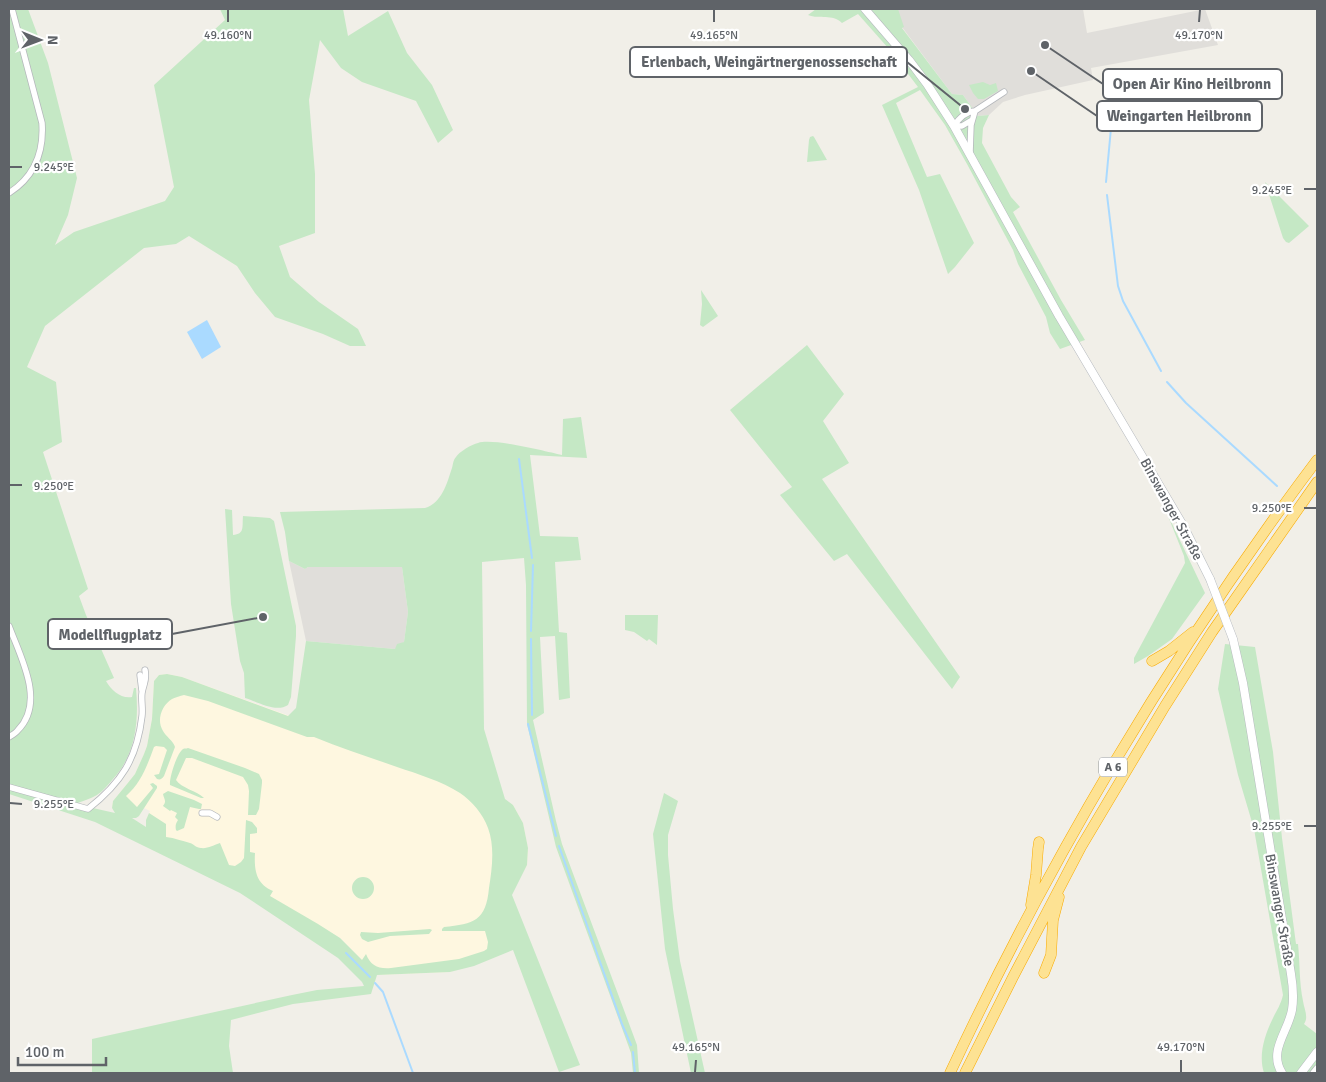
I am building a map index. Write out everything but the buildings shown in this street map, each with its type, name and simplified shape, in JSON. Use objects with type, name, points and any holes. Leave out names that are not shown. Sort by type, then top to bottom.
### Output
[{"type":"highway","name":"A 6","points":[[950,1073],[1030,912],[1120,754],[1201,624],[1317,460]]},
{"type":"highway","name":"A 6","points":[[965,1073],[1081,847],[1170,698],[1212,632],[1317,482]]},
{"type":"highway","points":[[1152,661],[1180,643],[1201,624]]},
{"type":"highway","points":[[1030,912],[1039,842]]},
{"type":"highway","points":[[1044,973],[1051,955],[1053,920],[1064,880]]},
{"type":"main road","name":"Binswanger Straße","points":[[865,9],[927,84],[970,152],[1059,316],[1184,527],[1210,579],[1233,639],[1243,682],[1291,974],[1293,999],[1291,1012],[1276,1054],[1282,1073]]},
{"type":"main road","points":[[1301,1073],[1317,1052]]},
{"type":"street","points":[[9,193],[26,179],[34,168],[43,139],[42,123],[12,9]]},
{"type":"street","points":[[954,126],[964,115],[975,111],[1004,92]]},
{"type":"street","points":[[970,152],[972,120],[975,111]]},
{"type":"street","points":[[954,126],[962,126],[972,120]]},
{"type":"street","points":[[9,626],[28,676],[32,697],[29,715],[19,730],[9,737]]},
{"type":"street","points":[[142,692],[146,678],[145,670]]},
{"type":"street","points":[[9,787],[88,809],[103,797],[122,776],[133,756],[141,722],[142,692],[140,676]]},
{"type":"street","points":[[202,813],[210,813],[217,817]]},
{"type":"street","points":[[1313,1073],[1317,1068]]},
{"type":"shaded area","points":[[885,9],[1083,9],[1087,33],[1205,9],[1218,45],[1091,68],[1093,80],[1025,95],[1003,102],[989,115],[978,116],[963,95],[952,94],[902,27]]},
{"type":"shaded area","points":[[289,561],[305,569],[308,567],[402,567],[408,612],[404,642],[395,649],[306,641]]},
{"type":"shaded area","points":[[167,674],[182,677],[309,723],[513,805],[523,823],[528,849],[527,865],[511,894],[490,959],[450,972],[377,975],[340,938],[146,825],[150,811],[144,808],[139,816],[112,808],[113,801],[135,774],[147,746],[152,719],[154,681],[159,675]]},
{"type":"green space","points":[[9,9],[28,9],[48,63],[77,178],[68,215],[55,245],[74,232],[165,201],[174,187],[154,85],[225,20],[220,9],[343,9],[348,36],[388,11],[407,53],[432,85],[453,130],[438,143],[416,101],[362,82],[341,68],[320,40],[309,100],[315,174],[315,233],[279,246],[290,277],[319,302],[358,329],[366,346],[350,346],[275,317],[255,293],[237,266],[189,236],[176,244],[144,248],[45,326],[27,367],[56,382],[62,442],[43,452],[88,589],[79,596],[114,678],[106,681],[114,691],[124,697],[132,697],[134,688],[136,688],[136,725],[127,759],[101,792],[75,804],[115,813],[112,808],[113,801],[135,774],[147,746],[152,719],[154,681],[159,675],[167,674],[182,677],[288,716],[296,708],[306,641],[395,649],[397,644],[404,642],[408,612],[402,567],[308,567],[305,569],[289,561],[280,512],[425,508],[436,502],[440,497],[446,486],[455,458],[469,447],[478,443],[495,442],[562,455],[563,419],[581,417],[587,458],[530,455],[540,536],[578,537],[581,560],[555,562],[559,632],[567,633],[570,698],[559,700],[555,636],[540,637],[544,713],[533,720],[562,844],[637,1045],[639,1073],[633,1073],[631,1053],[556,847],[527,724],[526,585],[524,558],[482,562],[484,729],[505,799],[513,805],[523,823],[528,848],[527,865],[512,895],[580,1065],[559,1072],[513,950],[474,966],[450,972],[377,975],[371,994],[293,1004],[231,1020],[229,1046],[233,1073],[92,1073],[92,1039],[317,990],[364,986],[338,958],[240,893],[95,822],[9,794]],"holes":[[[184,695],[208,701],[429,778],[453,789],[469,800],[483,818],[492,843],[491,873],[487,899],[485,908],[477,919],[463,924],[444,927],[442,931],[485,931],[488,942],[487,949],[459,959],[391,968],[379,967],[373,964],[366,954],[362,960],[340,938],[270,896],[273,891],[267,888],[257,876],[255,853],[250,852],[250,834],[257,833],[257,828],[252,822],[246,820],[244,858],[235,866],[229,865],[220,843],[199,848],[190,843],[166,837],[166,824],[149,813],[146,827],[132,818],[139,816],[157,788],[153,783],[150,784],[153,788],[137,807],[126,796],[140,780],[154,747],[164,747],[167,750],[159,774],[154,775],[157,779],[162,779],[164,776],[175,747],[161,727],[160,718],[165,705],[172,699]]]},
{"type":"green space","points":[[816,9],[898,9],[904,27],[902,28],[952,94],[963,95],[978,116],[989,115],[983,128],[982,143],[1011,197],[1020,207],[1013,212],[1085,340],[1060,349],[1050,333],[1046,317],[1018,264],[1013,250],[967,164],[945,125],[920,90],[896,103],[927,177],[940,174],[974,243],[948,274],[919,190],[882,105],[918,87],[889,49],[858,14],[842,23],[830,17],[808,15]]},
{"type":"green space","points":[[983,82],[990,85],[996,83],[998,91],[984,99],[978,99],[969,85]]},
{"type":"green space","points":[[813,136],[827,160],[807,162],[809,140]]},
{"type":"green space","points":[[1265,182],[1309,226],[1289,243],[1283,238]]},
{"type":"green space","points":[[701,290],[718,316],[703,327],[700,325]]},
{"type":"green space","points":[[807,345],[844,394],[823,421],[849,463],[822,479],[960,677],[952,689],[847,554],[834,561],[780,495],[792,487],[730,410]]},
{"type":"green space","points":[[225,509],[232,510],[233,535],[241,531],[243,516],[270,518],[274,521],[296,626],[291,697],[288,705],[283,707],[267,706],[245,698],[244,673],[240,661],[231,604]]},
{"type":"green space","points":[[1166,511],[1205,593],[1172,639],[1134,664],[1134,658],[1185,563]]},
{"type":"green space","points":[[625,615],[658,615],[657,645],[649,639],[647,641],[634,632],[625,630]]},
{"type":"green space","points":[[1225,644],[1255,647],[1273,752],[1282,838],[1296,944],[1298,944],[1301,987],[1306,1016],[1304,1024],[1317,1034],[1317,1064],[1311,1073],[1264,1073],[1262,1066],[1265,1038],[1283,995],[1254,829],[1238,775],[1218,689]]},
{"type":"green space","points":[[188,748],[259,774],[262,783],[259,809],[256,815],[248,815],[249,791],[243,777],[192,758],[186,758],[176,780],[204,798],[170,785],[178,755],[183,749]]},
{"type":"green space","points":[[168,791],[202,804],[201,809],[190,807],[184,828],[177,831],[176,823],[178,820],[175,817],[177,813],[163,806],[165,801],[163,794]]},
{"type":"green space","points":[[664,793],[678,801],[668,835],[673,909],[680,961],[705,1073],[691,1073],[665,949],[653,834]]},
{"type":"green space","points":[[363,877],[371,880],[374,888],[371,896],[363,899],[355,896],[352,888],[355,880]]},
{"type":"green space","points":[[432,930],[429,934],[390,936],[368,942],[362,939],[360,935],[361,932],[378,933]]},
{"type":"water","points":[[207,320],[221,347],[202,359],[187,332]]},
{"type":"waterway","points":[[1106,182],[1116,74]]},
{"type":"waterway","points":[[1107,195],[1118,286],[1123,301],[1161,371]]},
{"type":"waterway","points":[[1167,382],[1186,403],[1277,486]]},
{"type":"waterway","points":[[519,459],[532,558]]},
{"type":"waterway","points":[[531,631],[533,565]]},
{"type":"waterway","points":[[531,639],[532,715]]},
{"type":"waterway","points":[[528,724],[556,836]]},
{"type":"waterway","points":[[559,846],[631,1045]]},
{"type":"waterway","points":[[346,953],[370,977]]},
{"type":"waterway","points":[[375,983],[383,992],[413,1073]]},
{"type":"waterway","points":[[633,1052],[635,1073]]},
{"type":"place","name":"Open Air Kino Heilbronn","points":[[1045,45]]},
{"type":"place","name":"Weingarten Heilbronn","points":[[1031,71]]},
{"type":"place","name":"Erlenbach, Weingärtnergenossenschaft","points":[[965,109]]},
{"type":"place","name":"Modellflugplatz","points":[[263,617]]}]
